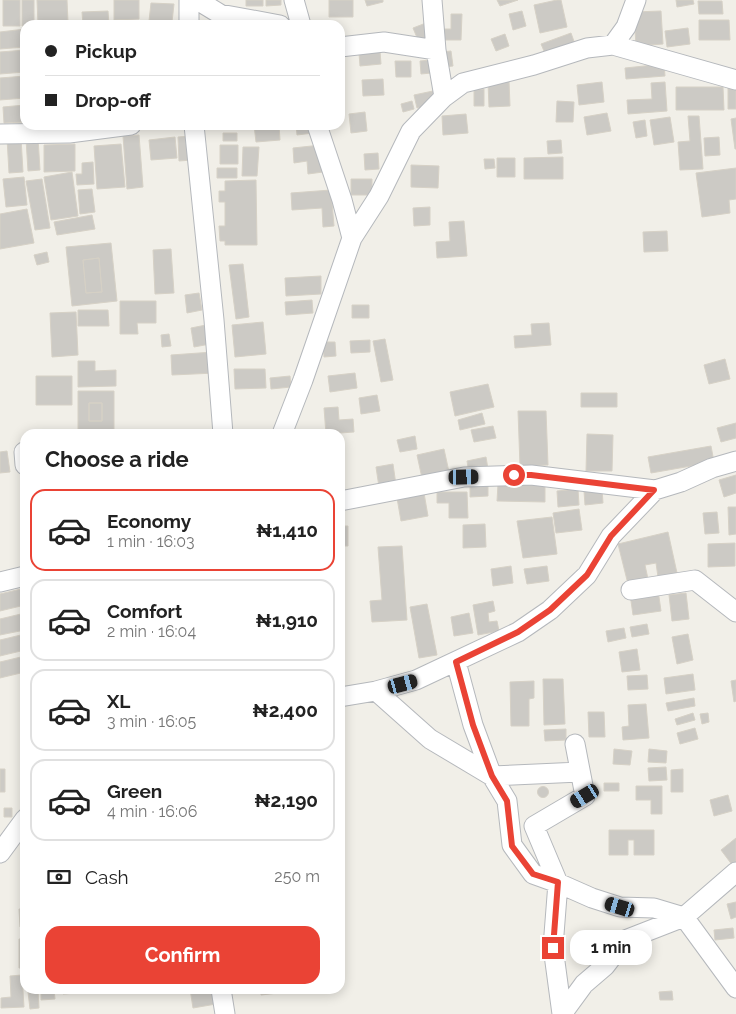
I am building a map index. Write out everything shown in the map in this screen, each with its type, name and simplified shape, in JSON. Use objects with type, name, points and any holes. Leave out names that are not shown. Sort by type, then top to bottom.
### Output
[{"type":"street","points":[[189,0],[189,20]]},
{"type":"street","points":[[197,0],[220,14],[253,20]]},
{"type":"street","points":[[294,0],[300,20]]},
{"type":"street","points":[[432,0],[436,50],[444,97]]},
{"type":"street","points":[[613,45],[626,27],[636,0]]},
{"type":"street","points":[[345,46],[384,42],[436,50]]},
{"type":"street","points":[[284,429],[303,380],[352,238],[379,196],[411,131],[444,97],[464,83],[534,65],[587,48],[613,45],[736,80]]},
{"type":"street","points":[[0,134],[69,133],[93,130]]},
{"type":"street","points":[[195,130],[214,320],[223,429]]},
{"type":"street","points":[[319,130],[342,200],[352,238]]},
{"type":"street","points":[[345,500],[464,477],[531,475],[654,490],[736,461]]},
{"type":"street","points":[[345,696],[376,691],[416,680],[518,632],[550,610],[587,575],[611,536],[654,490]]},
{"type":"street","points":[[0,582],[20,577]]},
{"type":"street","points":[[632,590],[695,580],[736,612]]},
{"type":"street","points":[[456,662],[473,725],[492,776],[507,801],[512,846],[533,874],[558,882],[592,898],[620,907],[654,908],[684,917],[736,988]]},
{"type":"street","points":[[376,691],[430,739],[492,776],[580,772]]},
{"type":"street","points":[[562,1014],[553,948],[558,882],[534,826],[585,796],[575,744]]},
{"type":"street","points":[[0,853],[20,826]]},
{"type":"street","points":[[562,1014],[584,984],[605,966],[625,940],[684,917],[736,872]]},
{"type":"street","points":[[223,994],[225,1014]]},
{"type":"building","points":[[3,0],[20,0],[20,26],[3,26]]},
{"type":"building","points":[[22,0],[34,0],[34,20],[22,20]]},
{"type":"building","points":[[37,0],[67,0],[68,20],[38,20]]},
{"type":"building","points":[[114,0],[139,0],[139,19],[114,20]]},
{"type":"building","points":[[246,0],[263,0],[263,6],[246,6]]},
{"type":"building","points":[[266,0],[281,0],[281,5],[266,6]]},
{"type":"building","points":[[329,0],[353,0],[353,17],[329,17]]},
{"type":"building","points":[[365,0],[383,0],[383,2],[367,6]]},
{"type":"building","points":[[497,0],[518,0],[500,6]]},
{"type":"building","points":[[561,0],[567,27],[540,33],[534,5]]},
{"type":"building","points":[[676,0],[693,0],[694,4],[677,7]]},
{"type":"building","points":[[698,1],[722,1],[723,14],[699,14]]},
{"type":"building","points":[[151,3],[174,4],[172,20],[149,20]]},
{"type":"building","points":[[108,11],[109,20],[83,20],[82,12]]},
{"type":"building","points":[[522,11],[526,26],[513,30],[509,14]]},
{"type":"building","points":[[661,11],[663,44],[636,46],[634,12]]},
{"type":"building","points":[[451,14],[462,14],[461,40],[444,40],[444,29],[451,29]]},
{"type":"building","points":[[699,20],[729,20],[730,40],[699,40]]},
{"type":"building","points":[[426,23],[430,36],[418,40],[413,28]]},
{"type":"building","points":[[688,28],[690,44],[667,47],[665,31]]},
{"type":"building","points":[[20,30],[20,47],[0,49],[0,32]]},
{"type":"building","points":[[571,33],[576,47],[547,58],[541,44]]},
{"type":"building","points":[[505,34],[509,46],[496,51],[491,39]]},
{"type":"building","points":[[20,50],[20,72],[0,74],[0,52]]},
{"type":"building","points":[[380,51],[381,64],[360,66],[359,53]]},
{"type":"building","points":[[451,51],[453,66],[444,67],[442,52]]},
{"type":"building","points":[[430,60],[431,73],[421,74],[420,61]]},
{"type":"building","points":[[395,61],[411,61],[411,77],[396,77]]},
{"type":"building","points":[[664,64],[665,76],[626,79],[625,68]]},
{"type":"building","points":[[20,76],[20,98],[0,100],[0,78]]},
{"type":"building","points":[[383,79],[384,95],[363,96],[362,80]]},
{"type":"building","points":[[509,81],[510,106],[489,107],[488,82]]},
{"type":"building","points":[[602,82],[604,102],[579,105],[577,85]]},
{"type":"building","points":[[665,82],[667,111],[628,114],[627,100],[652,99],[651,83]]},
{"type":"building","points":[[728,86],[736,86],[736,109],[728,109]]},
{"type":"building","points":[[676,87],[723,87],[724,110],[676,110]]},
{"type":"building","points":[[484,89],[484,106],[474,106],[474,90]]},
{"type":"building","points":[[433,91],[435,105],[417,108],[414,95]]},
{"type":"building","points":[[412,101],[414,109],[403,112],[401,104]]},
{"type":"building","points":[[557,101],[574,102],[573,122],[556,122]]},
{"type":"building","points":[[20,105],[20,122],[4,123],[3,107]]},
{"type":"building","points":[[365,112],[367,131],[351,133],[349,114]]},
{"type":"building","points":[[607,113],[611,131],[587,135],[584,117]]},
{"type":"building","points":[[466,114],[468,133],[443,135],[442,116]]},
{"type":"building","points":[[688,116],[699,116],[703,169],[680,170],[678,142],[690,141]]},
{"type":"building","points":[[670,117],[674,142],[654,145],[650,120]]},
{"type":"building","points":[[736,118],[736,149],[735,149],[731,119]]},
{"type":"building","points":[[645,120],[647,136],[636,138],[633,122]]},
{"type":"building","points":[[255,130],[279,130],[280,140],[256,142]]},
{"type":"building","points":[[296,130],[313,130],[313,133],[297,135]]},
{"type":"building","points":[[223,133],[237,133],[237,141],[223,141]]},
{"type":"building","points":[[139,135],[143,187],[127,189],[123,136]]},
{"type":"building","points":[[190,136],[192,160],[179,161],[178,137]]},
{"type":"building","points":[[175,137],[177,158],[151,160],[149,140]]},
{"type":"building","points":[[719,137],[720,155],[705,156],[704,138]]},
{"type":"building","points":[[7,138],[21,138],[23,172],[9,173]]},
{"type":"building","points":[[38,138],[40,170],[28,171],[26,139]]},
{"type":"building","points":[[561,140],[562,153],[548,154],[547,141]]},
{"type":"building","points":[[75,144],[75,171],[44,172],[44,145]]},
{"type":"building","points":[[121,144],[125,187],[97,189],[94,146]]},
{"type":"building","points":[[220,145],[238,145],[238,164],[220,164]]},
{"type":"building","points":[[321,145],[323,172],[308,174],[307,161],[294,163],[293,148]]},
{"type":"building","points":[[243,147],[259,147],[257,176],[242,176]]},
{"type":"building","points":[[378,153],[379,169],[365,170],[364,154]]},
{"type":"building","points":[[563,157],[563,179],[524,179],[524,158]]},
{"type":"building","points":[[497,158],[515,158],[515,177],[497,177]]},
{"type":"building","points":[[484,159],[494,159],[495,168],[485,169]]},
{"type":"building","points":[[93,162],[94,184],[77,185],[76,174],[82,174],[82,163]]},
{"type":"building","points":[[411,165],[439,166],[438,188],[411,187]]},
{"type":"building","points":[[217,168],[237,168],[237,178],[217,178]]},
{"type":"building","points":[[736,168],[736,199],[729,200],[730,213],[702,217],[696,173]]},
{"type":"building","points":[[72,172],[78,216],[51,220],[44,177]]},
{"type":"building","points":[[24,177],[27,205],[6,207],[3,179]]},
{"type":"building","points":[[42,179],[50,228],[35,230],[26,181]]},
{"type":"building","points":[[351,179],[372,179],[372,195],[351,195]]},
{"type":"building","points":[[256,180],[257,245],[225,245],[225,241],[220,241],[219,226],[225,226],[225,202],[219,202],[219,191],[225,191],[225,181]]},
{"type":"building","points":[[92,189],[95,212],[80,214],[78,190]]},
{"type":"building","points":[[331,190],[334,226],[323,227],[322,208],[292,210],[291,193]]},
{"type":"building","points":[[430,207],[430,225],[414,226],[413,208]]},
{"type":"building","points":[[27,209],[34,243],[0,249],[0,214]]},
{"type":"building","points":[[92,215],[95,229],[57,235],[54,222]]},
{"type":"building","points":[[464,221],[467,256],[437,258],[436,242],[450,241],[449,222]]},
{"type":"building","points":[[667,231],[668,251],[644,252],[643,232]]},
{"type":"building","points":[[111,243],[117,301],[72,306],[66,247]],"holes":[[[99,258],[102,292],[86,293],[83,260]]]},
{"type":"building","points":[[171,249],[174,293],[155,294],[153,250]]},
{"type":"building","points":[[47,252],[49,262],[37,265],[34,255]]},
{"type":"building","points":[[99,258],[102,292],[86,293],[83,260]]},
{"type":"building","points":[[243,264],[249,317],[236,319],[229,265]]},
{"type":"building","points":[[321,276],[321,294],[286,296],[285,278]]},
{"type":"building","points":[[199,293],[202,310],[187,313],[185,295]]},
{"type":"building","points":[[312,300],[313,313],[286,315],[285,302]]},
{"type":"building","points":[[120,301],[156,301],[156,323],[137,323],[138,334],[120,334]]},
{"type":"building","points":[[352,305],[369,305],[369,318],[352,318]]},
{"type":"building","points":[[78,310],[108,310],[109,326],[78,326]]},
{"type":"building","points":[[76,312],[78,355],[52,357],[50,313]]},
{"type":"building","points":[[263,322],[266,354],[235,357],[232,325]]},
{"type":"building","points":[[549,323],[551,345],[515,348],[514,336],[532,335],[531,324]]},
{"type":"building","points":[[206,325],[210,344],[194,347],[191,328]]},
{"type":"building","points":[[169,334],[171,346],[162,347],[161,335]]},
{"type":"building","points":[[385,339],[393,380],[381,382],[373,341]]},
{"type":"building","points":[[370,340],[370,352],[351,353],[350,341]]},
{"type":"building","points":[[323,342],[335,342],[336,356],[324,357]]},
{"type":"building","points":[[213,352],[215,373],[172,375],[171,355]]},
{"type":"building","points":[[725,359],[730,379],[709,384],[704,365]]},
{"type":"building","points":[[78,361],[95,361],[95,371],[116,370],[116,386],[78,387]]},
{"type":"building","points":[[234,369],[265,369],[266,388],[235,389]]},
{"type":"building","points":[[355,373],[357,388],[330,392],[328,376]]},
{"type":"building","points":[[36,376],[72,376],[72,405],[36,405]]},
{"type":"building","points":[[290,376],[291,387],[271,389],[270,378]]},
{"type":"building","points":[[488,384],[494,407],[455,416],[450,392]]},
{"type":"building","points":[[78,391],[114,391],[114,429],[78,429]],"holes":[[[89,403],[102,403],[102,421],[89,421]]]},
{"type":"building","points":[[581,393],[617,393],[617,407],[581,407]]},
{"type":"building","points":[[377,395],[380,411],[361,414],[359,398]]},
{"type":"building","points":[[89,403],[102,403],[102,421],[89,421]]},
{"type":"building","points":[[338,407],[339,420],[353,419],[354,432],[345,433],[345,429],[326,429],[324,408]]},
{"type":"building","points":[[518,411],[546,411],[548,465],[520,466]]},
{"type":"building","points":[[482,413],[485,424],[460,430],[458,420]]},
{"type":"building","points":[[736,423],[736,438],[721,442],[717,428]]},
{"type":"building","points":[[493,426],[496,438],[474,442],[471,430]]},
{"type":"building","points":[[587,434],[613,435],[612,471],[586,471]]},
{"type":"building","points":[[415,436],[417,449],[400,452],[397,440]]},
{"type":"building","points":[[711,446],[714,462],[651,473],[648,457]]},
{"type":"building","points":[[444,449],[449,472],[422,478],[417,455]]},
{"type":"building","points":[[7,451],[10,472],[0,473],[0,452]]},
{"type":"building","points":[[486,457],[488,469],[469,473],[467,461]]},
{"type":"building","points":[[393,464],[396,485],[379,487],[376,467]]},
{"type":"building","points":[[736,475],[736,493],[724,497],[719,480]]},
{"type":"building","points":[[470,483],[488,483],[488,496],[470,497]]},
{"type":"building","points":[[498,484],[545,486],[545,502],[497,501]]},
{"type":"building","points":[[578,489],[579,505],[558,507],[557,491]]},
{"type":"building","points":[[602,489],[603,503],[585,505],[584,491]]},
{"type":"building","points":[[437,492],[467,492],[468,518],[449,518],[449,503],[437,503]]},
{"type":"building","points":[[424,493],[428,516],[401,521],[397,498]]},
{"type":"building","points":[[728,507],[736,507],[736,534],[729,535]]},
{"type":"building","points":[[579,509],[582,530],[556,533],[553,513]]},
{"type":"building","points":[[717,512],[719,533],[705,534],[703,513]]},
{"type":"building","points":[[552,517],[557,554],[523,558],[517,521]]},
{"type":"building","points":[[485,524],[486,547],[463,548],[463,525]]},
{"type":"building","points":[[345,526],[348,526],[348,546],[345,546]]},
{"type":"building","points":[[668,532],[677,573],[658,577],[656,563],[645,565],[648,579],[628,584],[618,544]]},
{"type":"building","points":[[735,543],[735,566],[708,567],[708,544]]},
{"type":"building","points":[[402,546],[407,620],[372,622],[370,601],[382,600],[378,547]]},
{"type":"building","points":[[511,566],[513,583],[493,586],[491,569]]},
{"type":"building","points":[[547,566],[549,581],[527,584],[524,569]]},
{"type":"building","points":[[20,589],[20,606],[0,611],[0,594]]},
{"type":"building","points":[[658,590],[661,611],[633,615],[630,594]]},
{"type":"building","points":[[686,593],[689,619],[672,621],[669,595]]},
{"type":"building","points":[[493,601],[495,611],[488,613],[489,622],[497,621],[499,631],[478,635],[473,605]]},
{"type":"building","points":[[427,604],[437,655],[419,658],[410,607]]},
{"type":"building","points":[[469,613],[473,633],[454,636],[451,617]]},
{"type":"building","points":[[20,614],[20,631],[0,635],[0,619]]},
{"type":"building","points":[[647,624],[649,634],[632,637],[630,627]]},
{"type":"building","points":[[624,628],[626,638],[608,642],[606,631]]},
{"type":"building","points":[[688,634],[693,660],[677,664],[672,637]]},
{"type":"building","points":[[20,635],[20,651],[0,656],[0,640]]},
{"type":"building","points":[[637,649],[640,670],[622,672],[619,652]]},
{"type":"building","points":[[20,657],[20,673],[0,678],[0,662]]},
{"type":"building","points":[[693,674],[695,690],[666,694],[664,678]]},
{"type":"building","points":[[647,675],[648,689],[628,690],[627,676]]},
{"type":"building","points":[[543,679],[563,679],[565,724],[544,725]]},
{"type":"building","points":[[736,680],[736,701],[734,702],[731,681]]},
{"type":"building","points":[[534,681],[534,698],[529,699],[529,726],[511,726],[510,682]]},
{"type":"building","points":[[694,698],[695,706],[668,711],[666,703]]},
{"type":"building","points":[[646,704],[649,738],[623,740],[622,727],[629,726],[628,705]]},
{"type":"building","points":[[588,712],[604,712],[605,737],[589,737]]},
{"type":"building","points":[[693,713],[695,720],[677,725],[675,719]]},
{"type":"building","points":[[708,713],[709,722],[702,724],[700,714]]},
{"type":"building","points":[[695,728],[698,739],[680,744],[677,733]]},
{"type":"building","points":[[566,729],[566,740],[545,741],[544,730]]},
{"type":"building","points":[[614,749],[632,751],[630,765],[613,764]]},
{"type":"building","points":[[649,749],[667,751],[666,763],[648,762]]},
{"type":"building","points":[[666,767],[667,780],[649,781],[648,768]]},
{"type":"building","points":[[0,769],[5,769],[5,792],[0,792]]},
{"type":"building","points":[[683,769],[683,792],[671,792],[671,770]]},
{"type":"building","points":[[604,783],[619,783],[619,791],[604,791]]},
{"type":"building","points":[[636,786],[662,786],[662,814],[651,814],[651,800],[636,800]]},
{"type":"building","points":[[541,787],[545,787],[548,792],[547,796],[541,797],[538,794],[538,790]]},
{"type":"building","points":[[728,795],[732,811],[714,816],[710,800]]},
{"type":"building","points":[[4,808],[12,808],[12,817],[4,817]]},
{"type":"building","points":[[609,830],[654,830],[654,855],[634,855],[634,840],[628,840],[628,855],[609,855]]},
{"type":"building","points":[[736,838],[736,863],[733,866],[721,850]]},
{"type":"building","points":[[736,902],[736,917],[731,919],[727,904]]},
{"type":"building","points":[[733,928],[734,938],[715,940],[714,930]]},
{"type":"building","points":[[19,939],[20,939],[20,968]]},
{"type":"building","points":[[20,975],[20,994],[23,994],[24,1007],[1,1008],[1,998],[11,997],[10,976]]},
{"type":"building","points":[[672,991],[673,1000],[660,1000],[659,992]]},
{"type":"building","points":[[28,994],[38,994],[39,1008],[30,1009]]},
{"type":"building","points":[[41,994],[54,994],[55,999],[41,1000]]},
{"type":"building","points":[[191,994],[215,994],[216,1004],[193,1008]]},
{"type":"route","points":[[514,475],[531,475],[654,490],[611,536],[587,575],[550,610],[518,632],[456,662],[473,725],[492,776],[507,801],[512,846],[533,874],[558,882],[553,948]]}]
